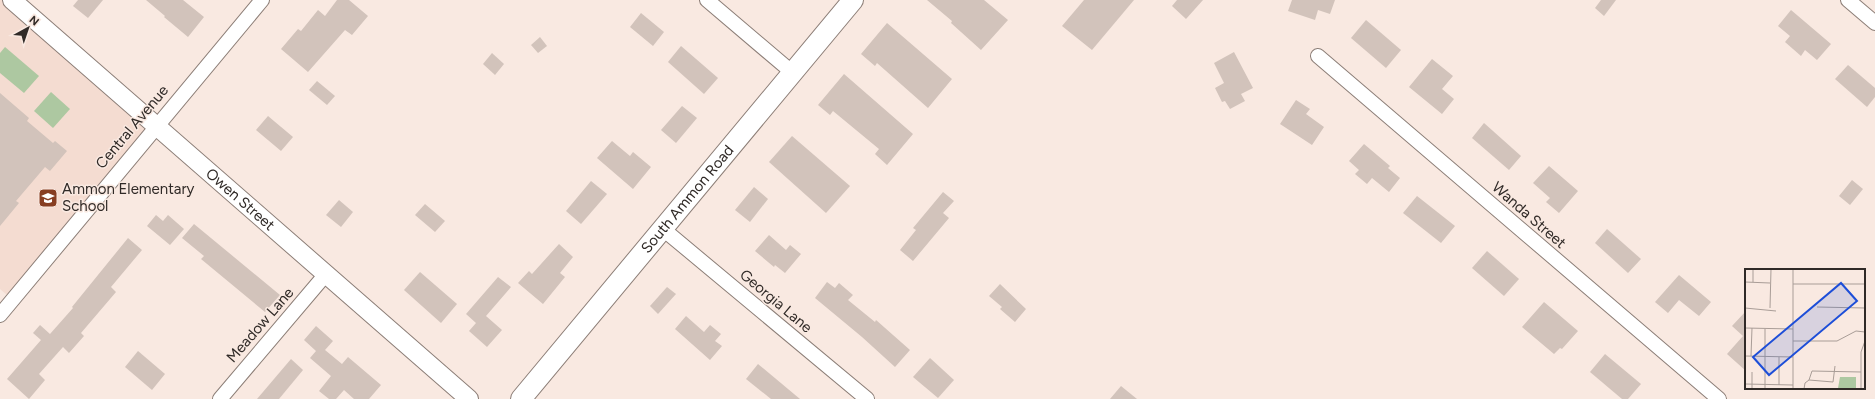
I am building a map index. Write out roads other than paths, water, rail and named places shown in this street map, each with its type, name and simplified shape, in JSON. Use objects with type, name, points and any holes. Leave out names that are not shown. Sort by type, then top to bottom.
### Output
[{"type":"main road","name":"South Ammon Road","points":[[521,399],[853,0]]},
{"type":"street","name":"Owen Street","points":[[12,0],[469,399]]},
{"type":"street","name":"Central Avenue","points":[[0,315],[156,125],[262,0]]},
{"type":"street","points":[[707,0],[793,73]]},
{"type":"street","points":[[1848,0],[1875,23]]},
{"type":"street","name":"Wanda Street","points":[[1318,56],[1719,399]]},
{"type":"street","name":"Georgia Lane","points":[[663,229],[867,399]]},
{"type":"street","name":"Meadow Lane","points":[[220,399],[326,274]]},
{"type":"place","name":"Ammon Elementary School","points":[[48,198]]}]
